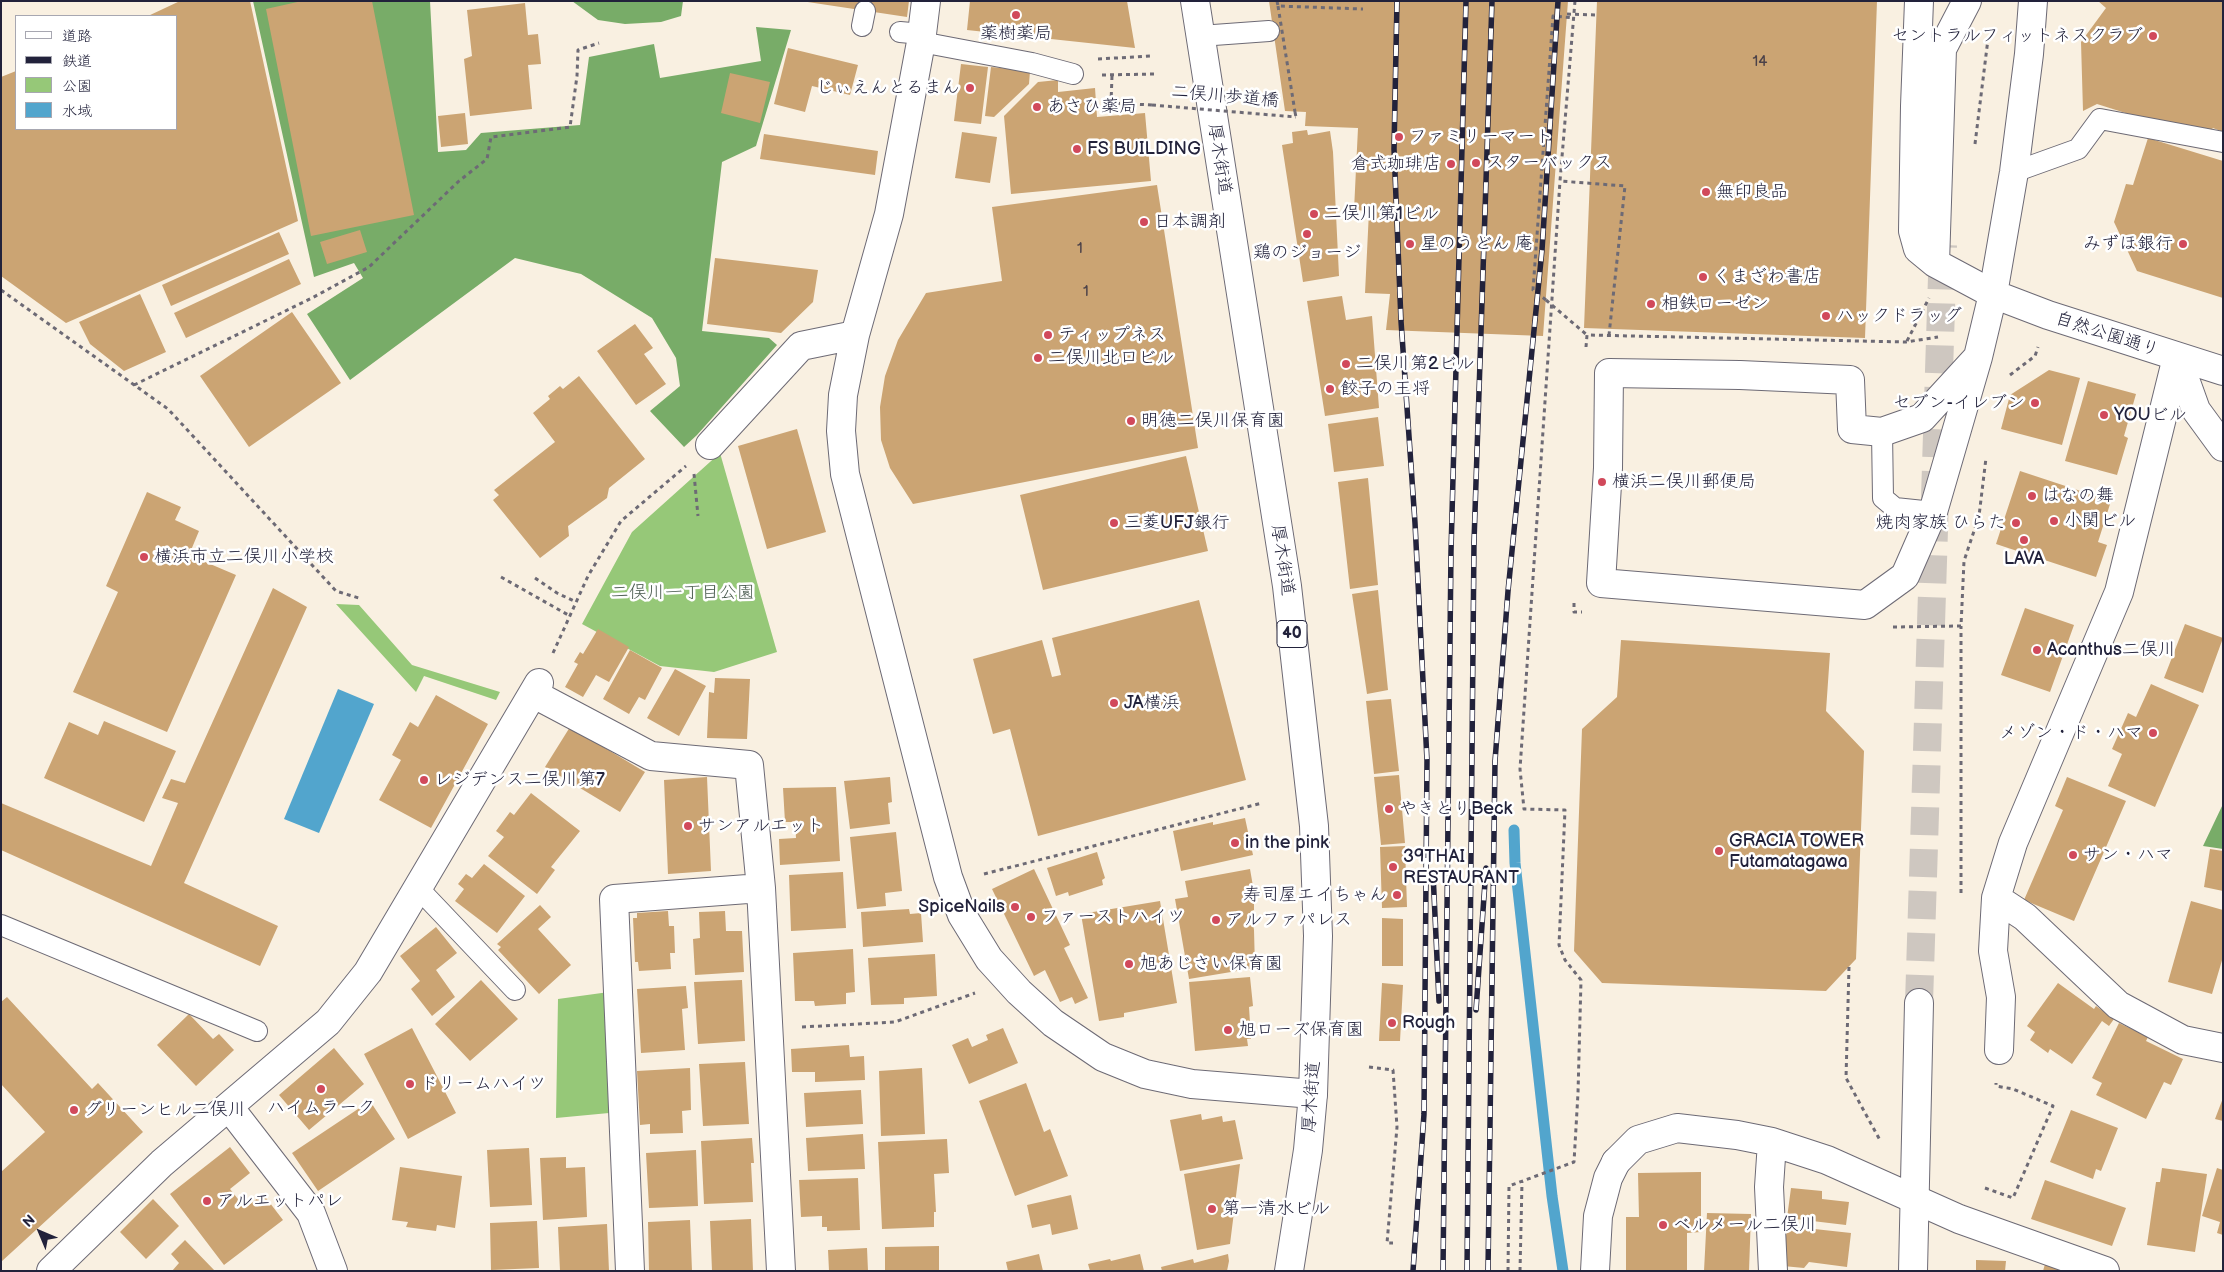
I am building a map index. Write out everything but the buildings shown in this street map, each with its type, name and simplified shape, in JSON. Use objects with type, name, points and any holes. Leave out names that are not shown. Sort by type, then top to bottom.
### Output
[{"type":"street","points":[[926,1],[914,36],[889,214],[855,335],[843,395],[841,431],[845,474],[948,877],[962,915],[989,959],[1019,992],[1053,1023],[1103,1057],[1144,1074],[1192,1084],[1312,1094]]},
{"type":"street","name":"厚木街道","points":[[1195,1],[1287,586],[1314,826],[1318,936],[1312,1094],[1308,1150],[1290,1271]]},
{"type":"street","name":"自然公園通り","points":[[1920,1],[1915,106],[1913,231],[1918,249],[1935,263],[1993,294],[2048,315],[2177,358],[2223,371]]},
{"type":"street","points":[[1935,263],[1942,49],[1967,1]]},
{"type":"street","points":[[1978,357],[1922,418],[1882,432],[1852,429],[1850,380],[1740,375],[1609,373],[1608,468],[1601,583],[1865,605],[1905,576],[1933,512],[1978,357],[1993,294],[2014,172],[2029,54],[2032,1]]},
{"type":"street","points":[[702,452],[801,346],[855,335]]},
{"type":"street","points":[[2177,358],[2196,410],[2223,447]]},
{"type":"street","points":[[1998,1050],[2001,997],[1993,951],[1996,898],[2013,842],[2119,592],[2177,358]]},
{"type":"street","points":[[51,1271],[162,1163],[228,1107],[292,1047],[328,1022],[368,972],[536,688],[651,756],[749,765],[761,888],[781,1271]]},
{"type":"street","points":[[630,1271],[614,899],[761,888]]},
{"type":"street","points":[[1996,898],[2026,917],[2118,1005],[2183,1040],[2223,1048]]},
{"type":"street","points":[[1912,1271],[1918,1003]]},
{"type":"street","points":[[228,1107],[311,1213],[333,1271]]},
{"type":"street","points":[[1595,1271],[1598,1216],[1608,1178],[1616,1162],[1638,1140],[1677,1128],[1772,1142],[1827,1160],[1960,1219],[2105,1271]]},
{"type":"street","points":[[1772,1142],[1769,1187],[1773,1271]]},
{"type":"lane","points":[[1200,36],[1269,31]]},
{"type":"lane","points":[[914,36],[1074,74]]},
{"type":"lane","points":[[2014,172],[2078,148],[2100,118],[2223,142]]},
{"type":"lane","points":[[1882,432],[1882,498],[1895,508],[1933,512]]},
{"type":"lane","points":[[418,888],[514,990]]},
{"type":"lane","points":[[1,925],[257,1031]]},
{"type":"path","points":[[1508,1271],[1509,1186],[1574,1162],[1582,980],[1565,960],[1559,945],[1565,810],[1524,809],[1520,769],[1560,180],[1575,1]]},
{"type":"path","points":[[1277,3],[1363,9]]},
{"type":"path","name":"二俣川歩道橋","points":[[1112,76],[1111,103],[1296,117],[1277,3]]},
{"type":"path","points":[[1567,14],[1596,15]]},
{"type":"path","points":[[1574,18],[1553,16],[1533,290],[1587,335],[1906,342],[1938,337]]},
{"type":"path","points":[[1975,150],[1988,38]]},
{"type":"path","points":[[134,385],[369,267],[459,181],[488,159],[491,137],[570,127],[577,76],[578,50],[600,43]]},
{"type":"path","points":[[1103,76],[1152,74]]},
{"type":"path","points":[[1560,180],[1624,186],[1609,335]]},
{"type":"path","points":[[1,290],[168,409],[336,592],[362,599]]},
{"type":"path","points":[[1906,342],[1933,290]]},
{"type":"path","points":[[1586,354],[1587,335]]},
{"type":"path","points":[[2007,377],[2035,356],[2038,347]]},
{"type":"path","points":[[698,516],[702,452]]},
{"type":"path","points":[[536,688],[588,576],[621,521],[702,452]]},
{"type":"path","points":[[1961,894],[1961,626],[1964,561],[1979,516],[1986,457]]},
{"type":"path","points":[[501,577],[570,616]]},
{"type":"path","points":[[534,578],[557,593],[576,602]]},
{"type":"path","points":[[1574,602],[1574,612],[1584,612]]},
{"type":"path","points":[[1884,628],[1961,626]]},
{"type":"path","points":[[983,874],[1262,803]]},
{"type":"path","points":[[1849,967],[1846,1078],[1884,1147]]},
{"type":"path","points":[[769,1030],[895,1022],[978,992]]},
{"type":"path","points":[[1984,1188],[2013,1198],[2052,1106],[2013,1090],[1996,1086],[1998,1050]]},
{"type":"path","points":[[1369,1067],[1394,1070],[1397,1127],[1387,1243],[1393,1243]]},
{"type":"path","points":[[1520,1271],[1522,1182]]},
{"type":"green space","points":[[253,1],[430,1],[438,152],[466,150],[481,133],[580,125],[589,57],[654,44],[660,78],[761,61],[756,27],[791,30],[756,146],[722,162],[702,331],[769,338],[777,345],[697,435],[684,447],[650,411],[680,386],[676,358],[652,318],[581,274],[515,258],[350,380],[307,314],[363,278],[354,263],[314,277]]},
{"type":"green space","points":[[572,1],[683,1],[681,16],[661,22],[625,24],[598,20]]},
{"type":"green space","name":"二俣川一丁目公園","points":[[720,453],[777,652],[714,672],[660,666],[582,624],[632,532]]},
{"type":"green space","points":[[336,604],[359,605],[412,665],[500,692],[496,700],[424,676],[416,692]]},
{"type":"green space","points":[[2223,804],[2223,849],[2203,846]]},
{"type":"green space","points":[[609,992],[609,1113],[556,1118],[558,999]]},
{"type":"water","points":[[338,689],[374,704],[319,833],[284,819]]},
{"type":"waterway","points":[[1514,830],[1515,863],[1552,1196],[1563,1271]]},
{"type":"tunnel","points":[[1919,1003],[1943,245]]},
{"type":"railway","points":[[1397,1],[1394,149],[1401,321],[1415,523],[1427,760],[1424,1114],[1413,1271]]},
{"type":"railway","points":[[1443,1271],[1451,551],[1466,1]]},
{"type":"railway","points":[[1467,1271],[1474,542],[1492,1]]},
{"type":"railway","points":[[1488,1271],[1495,761],[1508,591],[1542,250],[1558,1]]},
{"type":"railway","points":[[1476,1010],[1486,868]]},
{"type":"railway","points":[[1433,873],[1439,1001]]},
{"type":"place","name":"薬樹薬局","points":[[1016,15]]},
{"type":"place","name":"セントラルフィットネスクラブ","points":[[2153,36]]},
{"type":"place","name":"じぃえんとるまん","points":[[970,88]]},
{"type":"place","name":"あさひ薬局","points":[[1037,107]]},
{"type":"place","name":"ファミリーマート","points":[[1399,137]]},
{"type":"place","name":"FS BUILDING","points":[[1077,149]]},
{"type":"place","name":"スターバックス","points":[[1476,163]]},
{"type":"place","name":"倉式珈琲店","points":[[1451,164]]},
{"type":"place","name":"無印良品","points":[[1706,192]]},
{"type":"place","name":"二俣川第1ビル","points":[[1314,214]]},
{"type":"place","name":"日本調剤","points":[[1144,222]]},
{"type":"place","name":"鶏のジョージ","points":[[1307,234]]},
{"type":"place","name":"星のうどん 庵","points":[[1410,244]]},
{"type":"place","name":"みずほ銀行","points":[[2183,244]]},
{"type":"place","name":"くまざわ書店","points":[[1703,277]]},
{"type":"place","name":"相鉄ローゼン","points":[[1651,304]]},
{"type":"place","name":"ハックドラッグ","points":[[1826,316]]},
{"type":"place","name":"ティップネス","points":[[1048,335]]},
{"type":"place","name":"二俣川北口ビル","points":[[1038,358]]},
{"type":"place","name":"二俣川第2ビル","points":[[1346,364]]},
{"type":"place","name":"餃子の王将","points":[[1330,389]]},
{"type":"place","name":"セブン-イレブン","points":[[2035,403]]},
{"type":"place","name":"YOUビル","points":[[2104,415]]},
{"type":"place","name":"明徳二俣川保育園","points":[[1131,421]]},
{"type":"place","name":"横浜二俣川郵便局","points":[[1602,482]]},
{"type":"place","name":"はなの舞","points":[[2032,496]]},
{"type":"place","name":"小関ビル","points":[[2054,521]]},
{"type":"place","name":"三菱UFJ銀行","points":[[1114,523]]},
{"type":"place","name":"焼肉家族 ひらた","points":[[2016,523]]},
{"type":"place","name":"LAVA","points":[[2024,540]]},
{"type":"place","name":"横浜市立二俣川小学校","points":[[144,557]]},
{"type":"place","name":"Acanthus二俣川","points":[[2037,650]]},
{"type":"place","name":"JA横浜","points":[[1114,703]]},
{"type":"place","name":"メゾン・ド・ハマ","points":[[2153,733]]},
{"type":"place","name":"レジデンス二俣川第7","points":[[424,780]]},
{"type":"place","name":"やきとりBeck","points":[[1389,809]]},
{"type":"place","name":"サンアルエット","points":[[688,826]]},
{"type":"place","name":"in the pink","points":[[1235,843]]},
{"type":"place","name":"GRACIA TOWER Futamatagawa","points":[[1719,851]]},
{"type":"place","name":"サン・ハマ","points":[[2073,855]]},
{"type":"place","name":"39THAI RESTAURANT","points":[[1393,867]]},
{"type":"place","name":"寿司屋エイちゃん","points":[[1397,895]]},
{"type":"place","name":"SpiceNails","points":[[1015,907]]},
{"type":"place","name":"ファーストハイツ","points":[[1031,917]]},
{"type":"place","name":"アルファパレス","points":[[1216,920]]},
{"type":"place","name":"旭あじさい保育園","points":[[1129,964]]},
{"type":"place","name":"Rough","points":[[1392,1023]]},
{"type":"place","name":"旭ローズ保育園","points":[[1228,1030]]},
{"type":"place","name":"ドリームハイツ","points":[[410,1084]]},
{"type":"place","name":"ハイムラーク","points":[[321,1089]]},
{"type":"place","name":"グリーンヒル二俣川","points":[[74,1110]]},
{"type":"place","name":"アルエットパレ","points":[[207,1201]]},
{"type":"place","name":"第一清水ビル","points":[[1212,1209]]},
{"type":"place","name":"ベルメール二俣川","points":[[1663,1225]]}]
